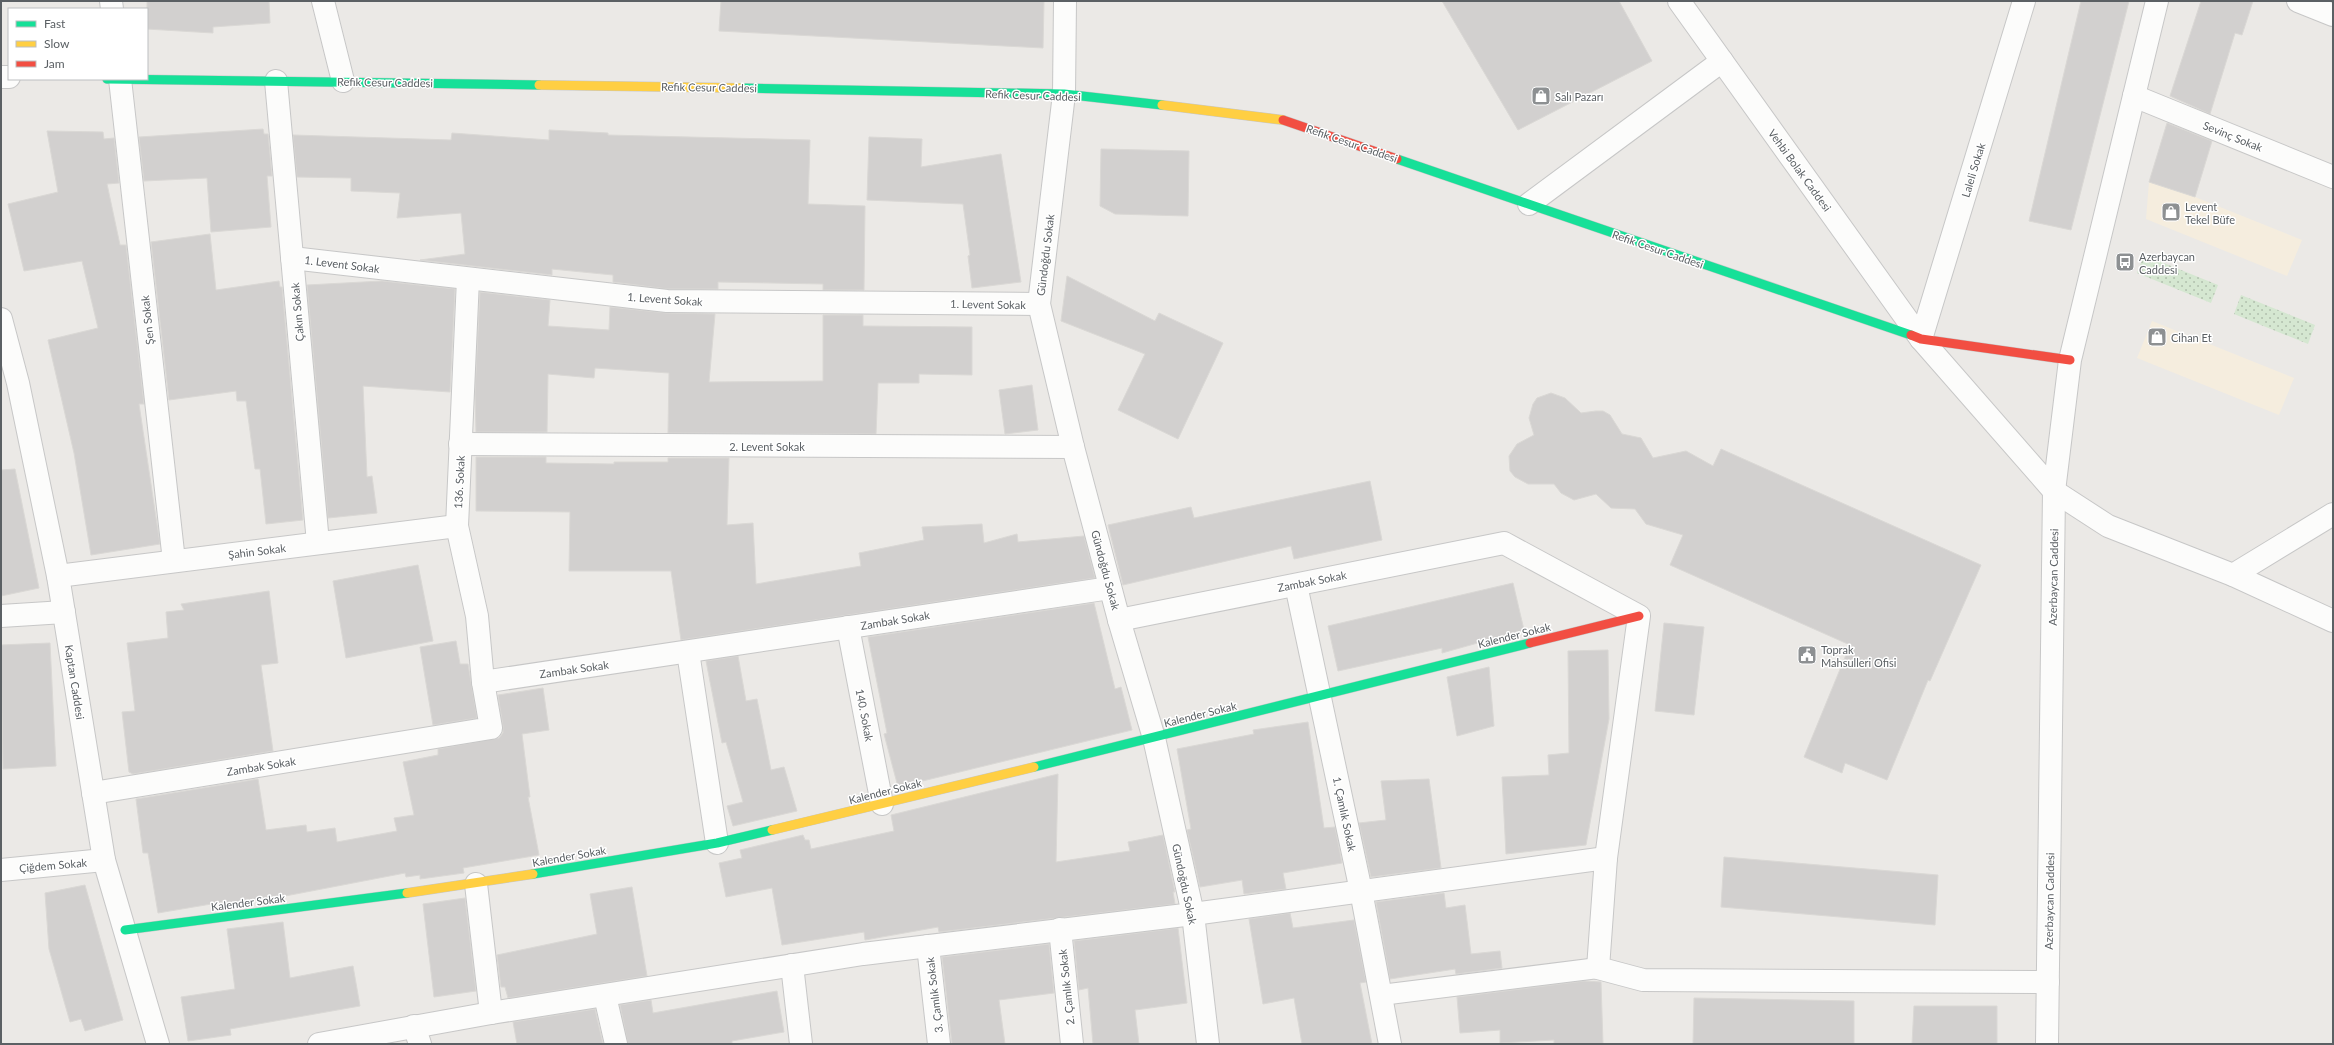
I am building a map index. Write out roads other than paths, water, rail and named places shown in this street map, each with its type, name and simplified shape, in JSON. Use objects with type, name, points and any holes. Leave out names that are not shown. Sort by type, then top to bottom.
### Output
[{"type":"street","points":[[323,1],[343,81]]},
{"type":"street","name":"Gündoğdu Sokak","points":[[1065,1],[1064,94],[1039,304],[1073,447],[1110,588],[1154,738],[1193,914],[1208,1044]]},
{"type":"street","name":"Vehbi Bolak Caddesi","points":[[1679,1],[1921,339],[2054,491],[2108,526],[2232,575],[2333,621]]},
{"type":"street","name":"Laleli Sokak","points":[[1921,339],[2024,1]]},
{"type":"street","name":"Azerbaycan Caddesi","points":[[2046,1044],[2054,491],[2070,360],[2157,1]]},
{"type":"street","points":[[2298,1],[2333,15]]},
{"type":"street","points":[[1529,204],[1722,61]]},
{"type":"street","name":"Refik Cesur Caddesi","points":[[148,79],[343,81],[1064,94],[1281,119],[1921,339],[2070,360]]},
{"type":"street","name":"Şen Sokak","points":[[120,80],[174,561]]},
{"type":"street","name":"Çakın Sokak","points":[[276,81],[318,543]]},
{"type":"street","name":"Sevinç Sokak","points":[[2134,96],[2333,177]]},
{"type":"street","name":"1. Levent Sokak","points":[[292,258],[667,301],[1039,304]]},
{"type":"street","name":"136. Sokak","points":[[468,279],[457,526],[476,616],[483,682]]},
{"type":"street","name":"Kaptan Caddesi","points":[[1,318],[9,384],[58,576],[104,860],[158,1044]]},
{"type":"street","name":"2. Levent Sokak","points":[[460,444],[1073,447]]},
{"type":"street","points":[[2232,575],[2333,514]]},
{"type":"street","name":"Şahin Sokak","points":[[58,576],[457,526]]},
{"type":"street","name":"Zambak Sokak","points":[[1119,620],[1504,543],[1640,616]]},
{"type":"street","name":"1. Çamlık Sokak","points":[[1296,585],[1321,695],[1361,891],[1390,1044]]},
{"type":"street","name":"Zambak Sokak","points":[[93,793],[491,728],[483,682],[1110,588]]},
{"type":"street","points":[[1,616],[64,612]]},
{"type":"street","points":[[1640,616],[1606,858],[1598,968],[1644,980],[2048,982]]},
{"type":"street","name":"Kalender Sokak","points":[[125,930],[476,884],[717,844],[1154,738],[1640,616]]},
{"type":"street","name":"140. Sokak","points":[[848,627],[882,804]]},
{"type":"street","points":[[688,652],[717,844]]},
{"type":"street","points":[[319,1044],[417,1035],[491,1013],[792,965],[1060,929],[1193,914],[1606,858]]},
{"type":"street","name":"Çiğdem Sokak","points":[[1,870],[104,860]]},
{"type":"street","points":[[476,884],[491,1013]]},
{"type":"street","name":"2. Çamlık Sokak","points":[[1060,929],[1072,1044]]},
{"type":"street","name":"3. Çamlık Sokak","points":[[928,946],[940,1044]]},
{"type":"street","points":[[792,965],[801,1044]]},
{"type":"street","points":[[605,996],[616,1044]]},
{"type":"lane","points":[[1381,995],[1598,968]]},
{"type":"place","name":"Salı Pazarı","points":[[1541,96]]},
{"type":"place","name":"Levent Tekel Büfe","points":[[2171,212]]},
{"type":"place","name":"Azerbaycan Caddesi","points":[[2125,262]]},
{"type":"place","name":"Cihan Et","points":[[2157,337]]},
{"type":"place","name":"Toprak Mahsulleri Ofisi","points":[[1807,655]]}]
